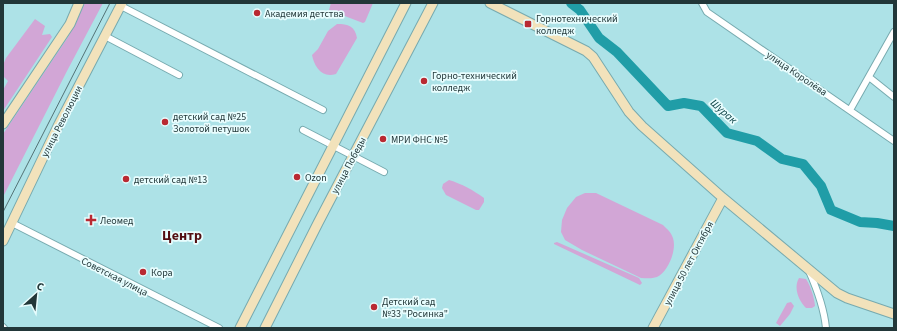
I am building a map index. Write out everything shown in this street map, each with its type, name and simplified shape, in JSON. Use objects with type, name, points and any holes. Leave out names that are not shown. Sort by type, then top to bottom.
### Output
[{"type":"street","points":[[3,124],[70,24],[79,3]]},
{"type":"street","points":[[240,328],[406,3]]},
{"type":"street","name":"улица Победы","points":[[265,328],[432,3]]},
{"type":"street","points":[[490,3],[586,51],[593,57],[629,112],[642,126],[723,198],[832,289],[847,298],[894,314]]},
{"type":"street","name":"улица Королёва","points":[[702,3],[707,12],[894,141]]},
{"type":"street","points":[[121,4],[323,110]]},
{"type":"street","name":"улица Революции","points":[[3,241],[56,131],[121,4]]},
{"type":"street","points":[[850,110],[894,32]]},
{"type":"street","points":[[105,36],[179,75]]},
{"type":"street","points":[[869,77],[894,97]]},
{"type":"street","points":[[303,130],[384,172]]},
{"type":"street","name":"улица 50 лет Октября","points":[[653,328],[723,198]]},
{"type":"street","name":"Советская улица","points":[[12,223],[219,328]]},
{"type":"street","points":[[806,266],[817,290],[826,328]]},
{"type":"shaded area","points":[[85,3],[103,3],[3,197],[3,134],[68,37]]},
{"type":"shaded area","points":[[331,3],[373,3],[365,22],[363,23],[329,10]]},
{"type":"shaded area","points":[[35,19],[45,26],[42,35],[50,34],[52,37],[3,111],[3,90],[8,81],[3,76],[3,65],[6,58]]},
{"type":"shaded area","points":[[337,24],[344,24],[353,28],[357,38],[336,74],[327,75],[317,67],[312,55],[318,49],[328,31]]},
{"type":"shaded area","points":[[449,180],[476,192],[484,198],[484,202],[479,210],[476,210],[446,195],[442,188],[443,184]]},
{"type":"shaded area","points":[[585,193],[596,193],[663,225],[667,229],[673,238],[674,248],[668,266],[661,274],[655,278],[641,278],[582,250],[565,240],[561,232],[562,220],[567,208],[576,197]]},
{"type":"shaded area","points":[[557,242],[639,278],[642,283],[640,285],[554,244]]},
{"type":"shaded area","points":[[799,278],[806,279],[809,285],[815,306],[812,308],[806,308],[799,298],[797,282]]},
{"type":"shaded area","points":[[791,302],[794,306],[790,314],[780,326],[776,323],[787,303]]},
{"type":"waterway","name":"Шурак","points":[[571,3],[580,10],[599,38],[617,52],[668,106],[684,103],[701,106],[727,133],[757,141],[782,159],[803,164],[821,186],[831,210],[860,222],[894,226]]},
{"type":"tram line","points":[[3,212],[110,3]]},
{"type":"place","name":"Академия детства","points":[[257,13]]},
{"type":"place","name":"Горнотехнический колледж","points":[[528,24]]},
{"type":"place","name":"Горно-технический колледж","points":[[424,81]]},
{"type":"place","name":"детский сад №25 Золотой петушок","points":[[165,122]]},
{"type":"place","name":"МРИ ФНС №5","points":[[383,139]]},
{"type":"place","name":"Ozon","points":[[297,177]]},
{"type":"place","name":"детский сад №13","points":[[126,179]]},
{"type":"place","name":"Леомед","points":[[91,220]]},
{"type":"place","name":"Кора","points":[[143,272]]},
{"type":"place","name":"Детский сад №33 \"Росинка\"","points":[[374,307]]},
{"type":"district","name":"Центр","points":[[182,235]]}]
